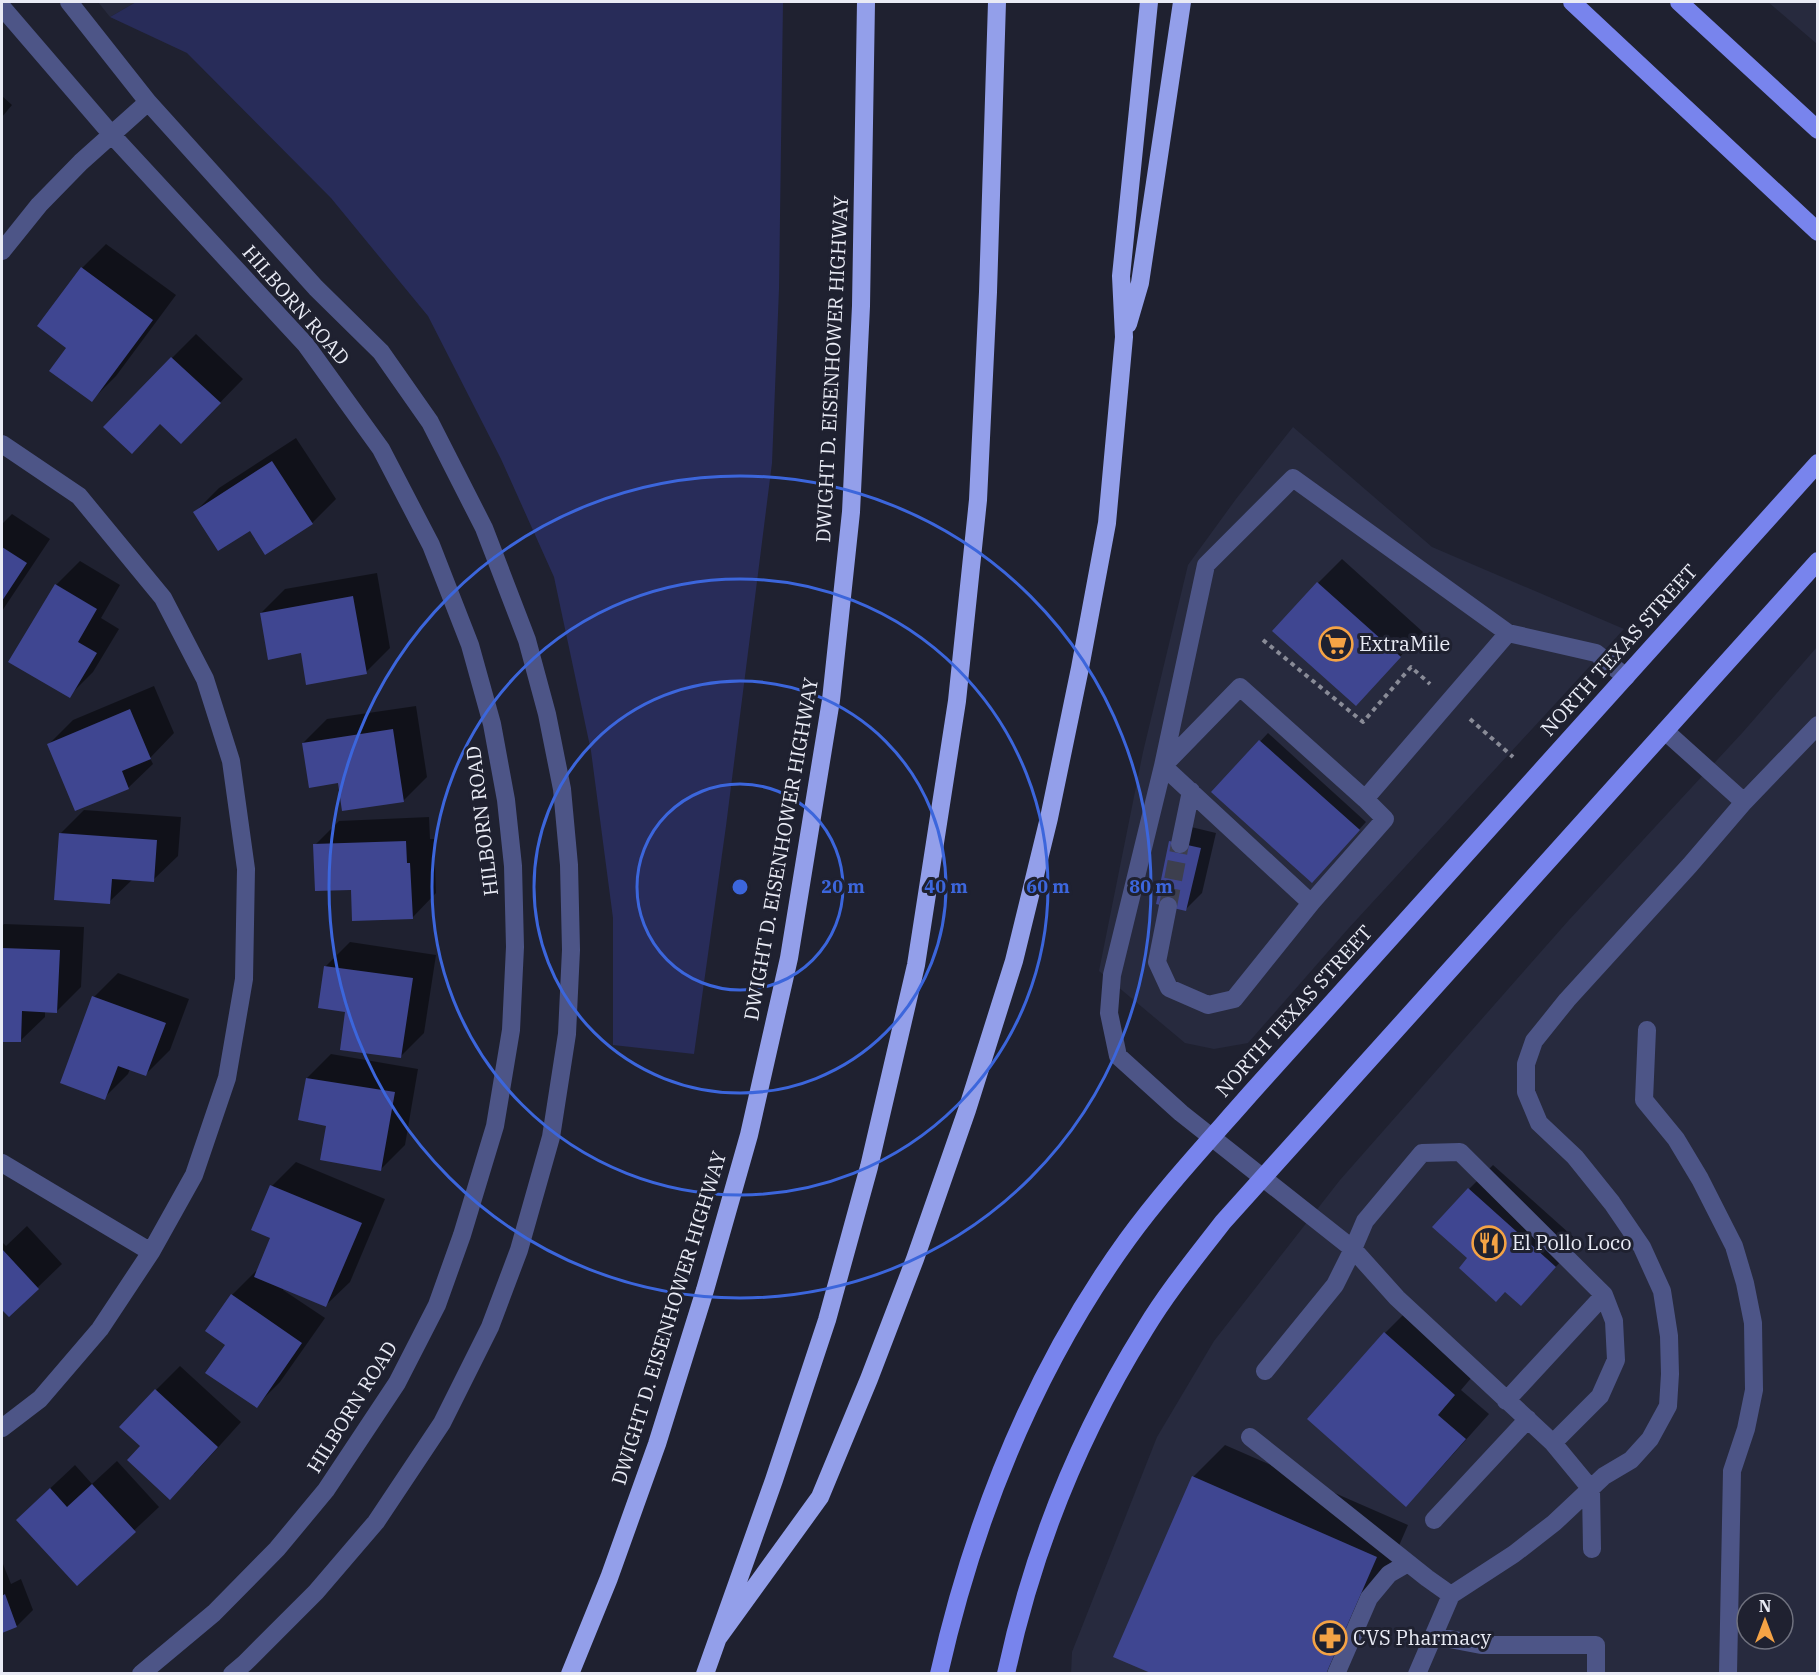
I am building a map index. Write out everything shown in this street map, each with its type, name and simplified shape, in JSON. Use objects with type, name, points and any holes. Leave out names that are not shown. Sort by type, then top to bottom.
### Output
[{"type":"highway","name":"DWIGHT D. EISENHOWER HIGHWAY","points":[[570,1674],[609,1578],[653,1455],[705,1290],[749,1135],[789,958],[831,700],[851,512],[861,306],[866,2]]},
{"type":"highway","points":[[705,1674],[774,1480],[826,1320],[869,1167],[916,965],[957,701],[978,500],[988,292],[997,2]]},
{"type":"highway","points":[[718,1638],[820,1497],[915,1259],[967,1110],[1014,961],[1050,818],[1105,534],[1124,337],[1120,276],[1149,2]]},
{"type":"highway","points":[[1124,337],[1140,282],[1182,2]]},
{"type":"main road","points":[[1572,2],[1818,232]]},
{"type":"main road","points":[[1679,2],[1818,130]]},
{"type":"main road","name":"NORTH TEXAS STREET","points":[[939,1674],[965,1573],[991,1498],[1023,1420],[1053,1357],[1093,1290],[1128,1239],[1212,1137],[1818,463]]},
{"type":"main road","points":[[1006,1674],[1027,1587],[1050,1522],[1079,1452],[1107,1392],[1146,1327],[1182,1275],[1223,1222],[1818,561]]},
{"type":"street","name":"HILBORN ROAD","points":[[69,2],[148,102],[316,288],[381,352],[430,422],[484,528],[527,640],[547,714],[562,789],[571,950],[567,1034],[551,1137],[519,1250],[490,1327],[442,1423],[376,1522],[316,1592],[232,1674]]},
{"type":"street","name":"HILBORN ROAD","points":[[2,7],[112,135],[306,345],[381,449],[430,545],[470,645],[492,724],[506,800],[513,866],[515,947],[511,1030],[495,1125],[462,1235],[437,1305],[397,1383],[326,1490],[277,1549],[214,1613],[141,1674]]},
{"type":"street","points":[[2,251],[39,205],[81,162],[148,102]]},
{"type":"street","points":[[2,444],[79,496],[163,598],[205,680],[231,761],[246,869],[244,980],[227,1078],[194,1175],[151,1252],[93,1338],[40,1399],[2,1428]]},
{"type":"street","points":[[1593,1549],[1591,1489],[1553,1443],[1397,1298],[1353,1249],[1181,1113],[1118,1056],[1109,1012],[1112,975],[1163,766],[1206,565],[1293,478],[1508,633],[1596,653],[1626,677]]},
{"type":"street","points":[[1365,799],[1508,633]]},
{"type":"street","points":[[1163,766],[1240,687],[1385,819],[1311,903],[1234,999],[1208,1005],[1169,988],[1157,962],[1168,906]]},
{"type":"street","points":[[1416,1674],[1451,1595],[1514,1554],[1554,1523],[1604,1476],[1631,1460],[1650,1439],[1668,1406],[1669,1336],[1662,1292],[1642,1247],[1612,1203],[1575,1157],[1539,1123],[1526,1092],[1526,1065],[1534,1041],[1567,1000],[1744,802],[1818,725]]},
{"type":"street","points":[[1665,731],[1744,802]]},
{"type":"street","points":[[1163,766],[1311,903]]},
{"type":"street","points":[[1180,844],[1191,791]]},
{"type":"street","points":[[1647,1030],[1644,1100],[1676,1139],[1700,1179],[1734,1246],[1753,1323],[1754,1390],[1746,1429],[1732,1471],[1728,1674]]},
{"type":"street","points":[[1265,1371],[1335,1285],[1365,1221],[1422,1153],[1460,1152],[1604,1295],[1614,1321],[1616,1360],[1600,1396],[1553,1443]]},
{"type":"street","points":[[2,1163],[151,1252]]},
{"type":"street","points":[[1506,1401],[1604,1295]]},
{"type":"street","points":[[1434,1520],[1528,1419]]},
{"type":"street","points":[[1250,1437],[1451,1595]]},
{"type":"street","points":[[1335,1674],[1369,1598],[1389,1574],[1408,1563]]},
{"type":"street","points":[[1434,1636],[1481,1645],[1596,1645],[1596,1674]]},
{"type":"path","points":[[1263,640],[1363,722],[1411,667],[1513,757]]},
{"type":"shaded area","points":[[98,2],[136,2],[110,17]]},
{"type":"shaded area","points":[[136,2],[783,2],[779,289],[772,463],[726,826],[694,1054],[613,1045],[613,918],[591,751],[554,577],[501,459],[428,316],[331,198],[187,53],[110,17]]},
{"type":"shaded area","points":[[1768,2],[1817,2],[1817,44]]},
{"type":"shaded area","points":[[1293,427],[1432,547],[1624,629],[1347,930],[1248,1043],[1214,1049],[1185,1043],[1099,971],[1143,752],[1188,565]]},
{"type":"shaded area","points":[[1817,647],[1817,1673],[1071,1674],[1072,1652],[1157,1437],[1214,1341],[1340,1180],[1569,920],[1743,732]]},
{"type":"building","points":[[81,267],[153,320],[92,402],[49,371],[66,348],[37,326]]},
{"type":"building","points":[[171,357],[221,403],[181,444],[160,424],[132,454],[103,427]]},
{"type":"building","points":[[272,461],[313,524],[265,555],[250,531],[218,551],[193,512]]},
{"type":"building","points":[[2,547],[27,563],[2,601]]},
{"type":"building","name":"ExtraMile","points":[[1317,582],[1401,657],[1356,706],[1272,631]]},
{"type":"building","points":[[55,584],[97,609],[78,642],[97,653],[70,698],[8,662]]},
{"type":"building","points":[[353,596],[367,674],[306,685],[301,653],[268,660],[260,613]]},
{"type":"building","points":[[130,709],[151,759],[122,771],[129,789],[75,811],[47,744]]},
{"type":"building","points":[[393,729],[404,802],[342,811],[338,783],[309,788],[302,743]]},
{"type":"building","points":[[1259,740],[1360,830],[1312,883],[1211,792]]},
{"type":"building","points":[[59,833],[157,840],[154,882],[112,879],[110,904],[54,900]]},
{"type":"building","points":[[406,841],[407,863],[410,863],[413,919],[352,921],[351,890],[315,891],[313,844]]},
{"type":"building","points":[[1169,841],[1201,848],[1186,911],[1156,904]]},
{"type":"building","points":[[2,948],[60,950],[57,1013],[22,1011],[21,1042],[2,1042]]},
{"type":"building","points":[[324,966],[413,978],[401,1058],[340,1050],[345,1012],[318,1008]]},
{"type":"building","points":[[92,996],[166,1023],[146,1076],[118,1066],[105,1100],[60,1083]]},
{"type":"building","points":[[306,1078],[395,1092],[381,1171],[320,1160],[326,1126],[298,1120]]},
{"type":"building","points":[[270,1185],[362,1223],[326,1307],[254,1277],[270,1238],[251,1230]]},
{"type":"building","name":"El Pollo Loco","points":[[1468,1188],[1556,1267],[1521,1306],[1505,1292],[1496,1302],[1459,1268],[1467,1258],[1432,1227]]},
{"type":"building","points":[[2,1249],[39,1289],[9,1317],[2,1312]]},
{"type":"building","points":[[231,1294],[302,1343],[257,1408],[205,1373],[225,1345],[205,1331]]},
{"type":"building","points":[[1384,1332],[1455,1395],[1438,1415],[1466,1439],[1406,1507],[1307,1419]]},
{"type":"building","points":[[155,1389],[218,1447],[170,1500],[127,1460],[140,1446],[119,1427]]},
{"type":"building","name":"CVS Pharmacy","points":[[1192,1476],[1377,1557],[1326,1674],[1153,1674],[1113,1657]]},
{"type":"building","points":[[92,1484],[136,1532],[77,1586],[16,1520],[50,1488],[67,1507]]},
{"type":"building","points":[[5,1594],[17,1627],[2,1633],[2,1596]]},
{"type":"tunnel","points":[[1168,906],[1180,844]]},
{"type":"place","name":"ExtraMile","points":[[1336,644]]},
{"type":"place","name":"El Pollo Loco","points":[[1489,1243]]},
{"type":"place","name":"CVS Pharmacy","points":[[1330,1638]]}]
